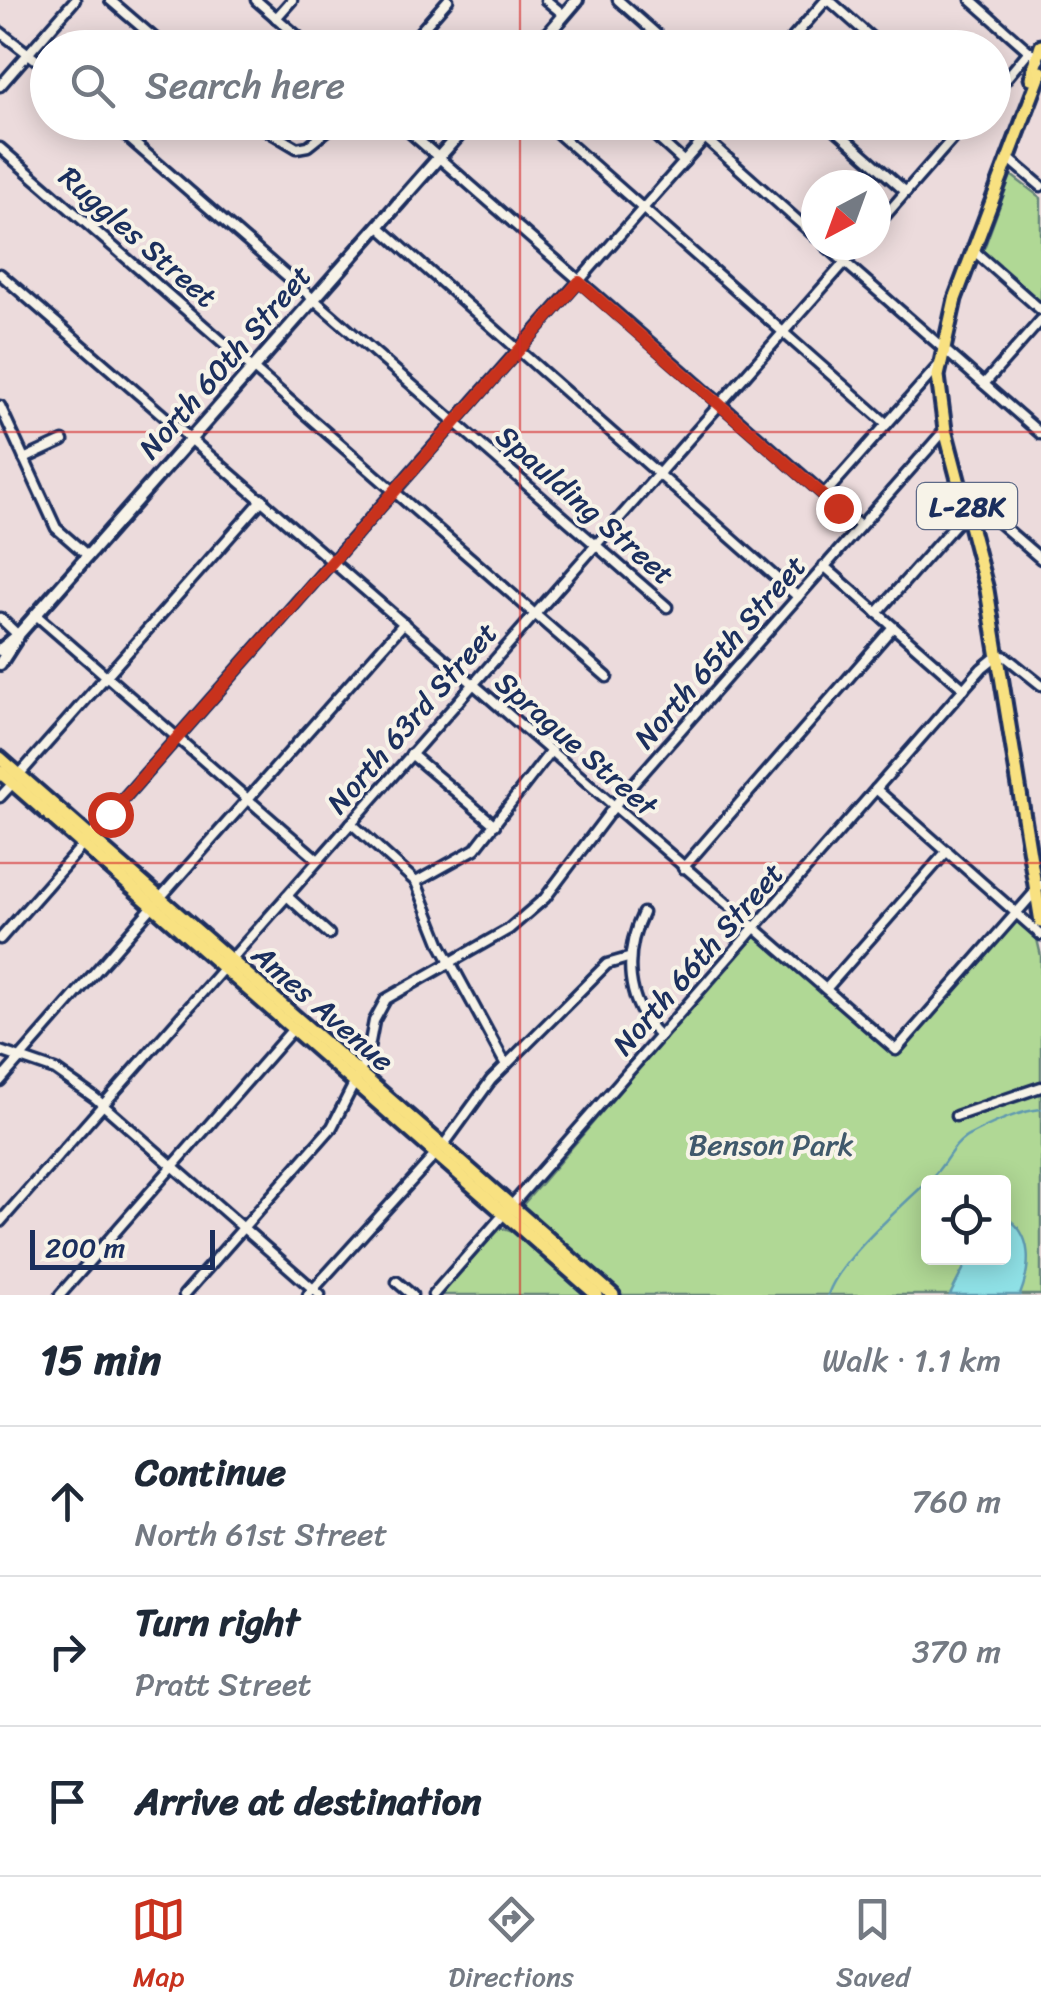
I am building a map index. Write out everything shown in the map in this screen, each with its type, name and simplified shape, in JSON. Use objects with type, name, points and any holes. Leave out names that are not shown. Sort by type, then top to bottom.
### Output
[{"type":"main road","points":[[550,30],[578,0]]},
{"type":"main road","name":"L-28K","points":[[1037,60],[1027,101],[973,250],[939,365],[945,430],[968,510],[998,655],[1041,922]]},
{"type":"main road","name":"North 60th Street","points":[[0,650],[36,615],[454,140]]},
{"type":"main road","name":"North 60th Street","points":[[0,664],[18,635]]},
{"type":"main road","name":"Ames Avenue","points":[[0,758],[16,779],[508,1210],[597,1295]]},
{"type":"main road","name":"Ames Avenue","points":[[0,772],[16,779]]},
{"type":"main road","name":"Ames Avenue","points":[[227,964],[294,1029],[357,1078]]},
{"type":"main road","name":"Ames Avenue","points":[[508,1210],[613,1295]]},
{"type":"street","points":[[49,30],[76,0]]},
{"type":"street","points":[[110,0],[145,30]]},
{"type":"street","points":[[256,0],[290,30]]},
{"type":"street","points":[[276,18],[292,0]]},
{"type":"street","points":[[422,30],[448,0]]},
{"type":"street","points":[[546,0],[564,15]]},
{"type":"street","points":[[618,0],[652,30]]},
{"type":"street","points":[[800,30],[828,0],[862,30]]},
{"type":"street","points":[[971,0],[1004,30]]},
{"type":"street","points":[[0,32],[28,54]]},
{"type":"street","points":[[1011,36],[1037,60]]},
{"type":"street","points":[[0,86],[30,52]]},
{"type":"street","points":[[1011,74],[1018,66],[1037,60]]},
{"type":"street","points":[[1018,66],[1037,60]]},
{"type":"street","name":"Spaulding Street","points":[[131,140],[667,607]]},
{"type":"street","points":[[283,140],[297,148],[316,140]]},
{"type":"street","points":[[418,140],[860,526]]},
{"type":"street","points":[[565,140],[887,424]]},
{"type":"street","points":[[660,140],[684,162]]},
{"type":"street","points":[[0,939],[702,140]]},
{"type":"street","points":[[706,140],[801,224]]},
{"type":"street","points":[[847,140],[906,192]]},
{"type":"street","points":[[891,209],[951,140]]},
{"type":"street","name":"Ruggles Street","points":[[0,148],[607,677]]},
{"type":"street","points":[[1006,158],[1041,186]]},
{"type":"street","points":[[378,226],[798,597]]},
{"type":"street","points":[[973,250],[1041,310]]},
{"type":"street","points":[[844,262],[1041,434]]},
{"type":"street","name":"North 63rd Street","points":[[0,1222],[844,262]]},
{"type":"street","name":"Sprague Street","points":[[1,276],[192,437],[753,930],[896,1050],[1017,913]]},
{"type":"street","points":[[984,384],[1041,320]]},
{"type":"street","points":[[824,495],[939,365]]},
{"type":"street","points":[[0,406],[56,528],[88,556]]},
{"type":"street","name":"North 65th Street","points":[[184,1295],[332,1127],[369,1054],[375,1016],[386,998],[534,910],[614,807],[945,430]]},
{"type":"street","points":[[24,459],[63,441]]},
{"type":"street","points":[[0,797],[263,499]]},
{"type":"street","points":[[877,612],[952,523],[968,510],[990,514],[1041,559]]},
{"type":"street","points":[[824,566],[964,690]]},
{"type":"street","points":[[36,615],[318,860]]},
{"type":"street","points":[[0,618],[18,635]]},
{"type":"street","points":[[0,1081],[404,622]]},
{"type":"street","points":[[683,868],[893,627]]},
{"type":"street","points":[[998,655],[1041,686]]},
{"type":"street","name":"North 66th Street","points":[[433,1295],[998,655]]},
{"type":"street","points":[[416,882],[468,854],[495,826],[550,751]]},
{"type":"street","points":[[411,754],[495,826]]},
{"type":"street","points":[[876,789],[1041,935]]},
{"type":"street","points":[[351,823],[416,882],[450,961],[506,1066]]},
{"type":"street","points":[[826,990],[947,852]]},
{"type":"street","points":[[1017,913],[1038,887]]},
{"type":"street","points":[[286,896],[329,934]]},
{"type":"street","points":[[643,914],[628,958],[644,1016],[660,1036]]},
{"type":"street","points":[[0,1051],[62,1074],[103,1105],[314,1293],[440,1150],[506,1066],[607,964],[628,958]]},
{"type":"street","points":[[60,1295],[294,1029]]},
{"type":"street","points":[[956,1116],[1041,1087]]},
{"type":"street","points":[[397,1282],[412,1295]]},
{"type":"green space","points":[[1011,175],[1041,198],[1041,303],[983,251]]},
{"type":"green space","name":"Benson Park","points":[[1017,918],[1036,935],[1041,956],[1041,1295],[620,1295],[521,1207],[754,934],[897,1056]]},
{"type":"green space","points":[[501,1228],[513,1232],[584,1295],[438,1295]]},
{"type":"water","points":[[1011,1221],[1014,1223],[1025,1241],[1028,1262],[1020,1295],[950,1295],[965,1265],[1011,1265]]},
{"type":"waterway","points":[[828,1295],[859,1248],[934,1175],[959,1143],[1005,1119],[1041,1109]]},
{"type":"route","points":[[110,814],[579,282],[838,508]]}]
